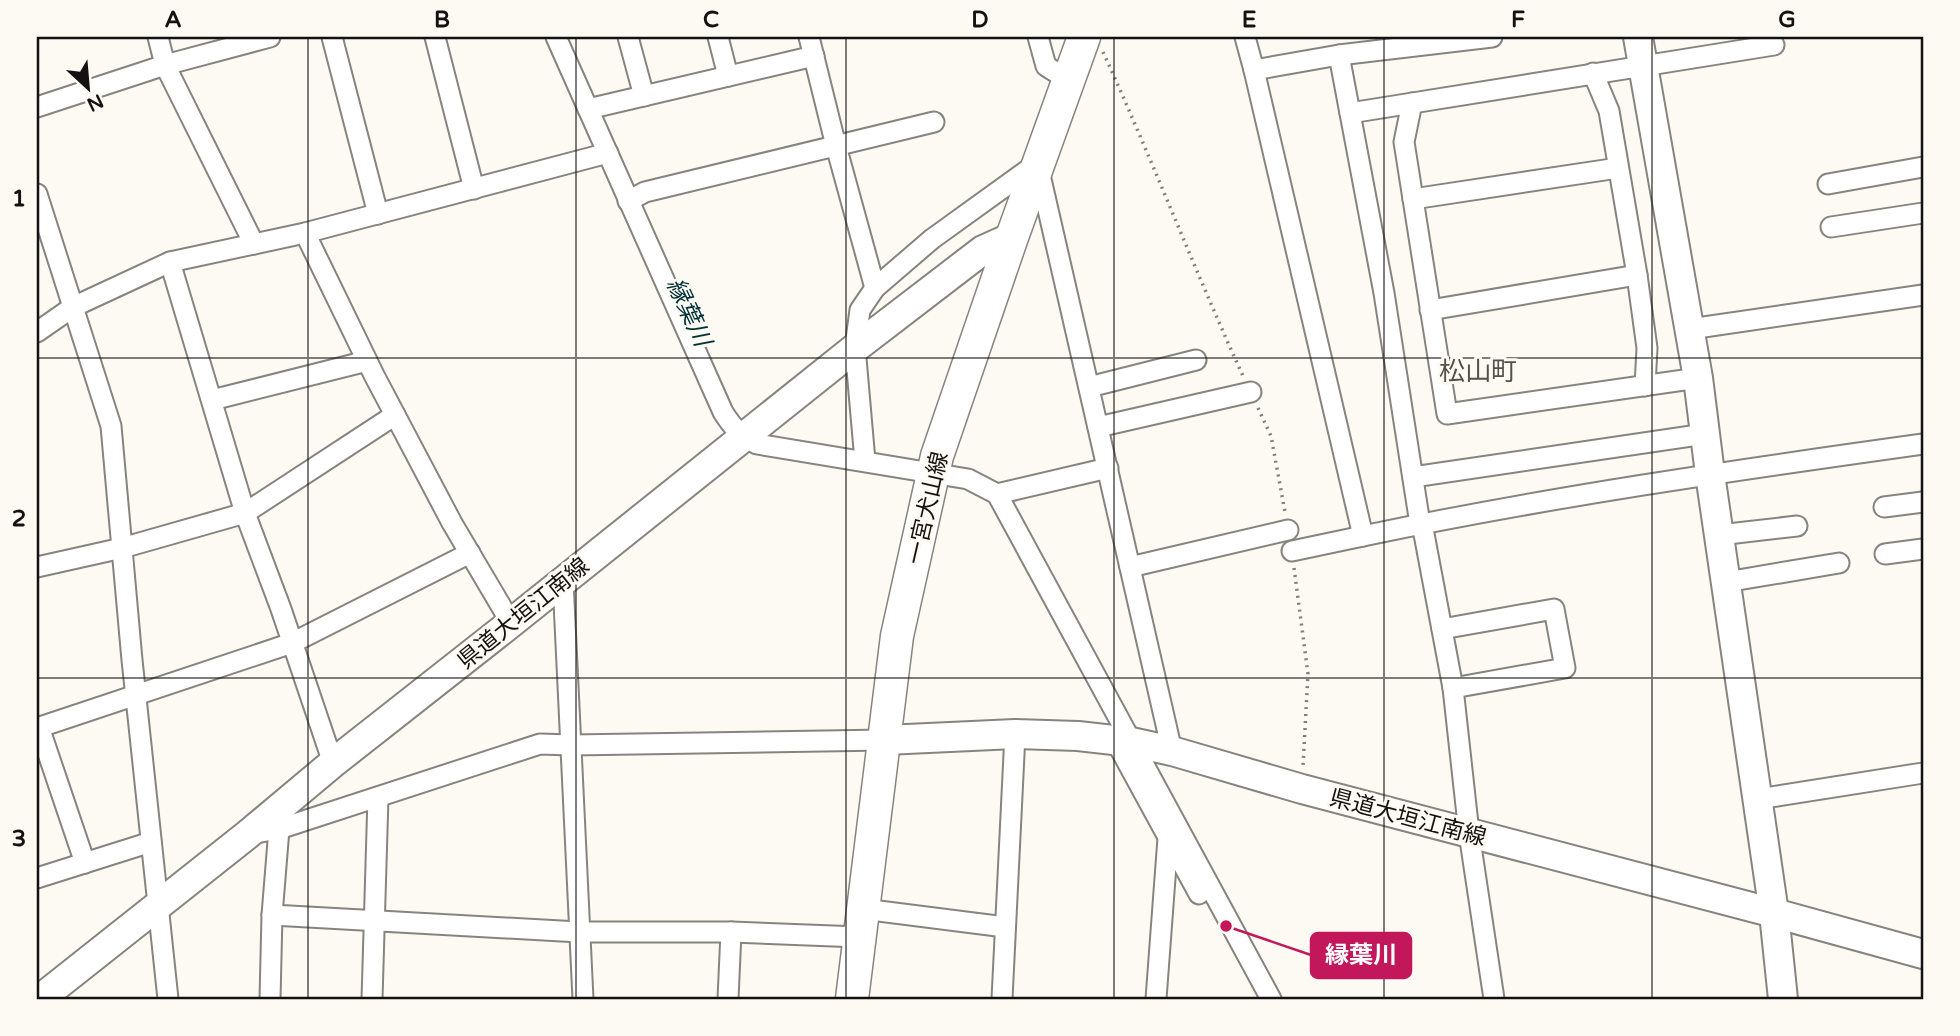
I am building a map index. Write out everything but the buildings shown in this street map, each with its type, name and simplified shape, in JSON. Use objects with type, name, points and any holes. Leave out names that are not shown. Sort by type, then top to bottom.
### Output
[{"type":"main road","name":"一宮犬山線","points":[[852,999],[897,636],[937,456],[1084,37]]},
{"type":"main road","points":[[1638,37],[1698,378],[1774,913],[1783,999]]},
{"type":"main road","name":"県道大垣江南線","points":[[40,999],[855,347],[983,250],[1012,237]]},
{"type":"main road","name":"県道大垣江南線","points":[[885,740],[1015,734],[1123,740],[1923,954]]},
{"type":"street","points":[[158,37],[165,65],[254,244]]},
{"type":"street","points":[[37,107],[165,65],[270,37]]},
{"type":"street","points":[[332,37],[378,214]]},
{"type":"street","points":[[435,37],[474,189]]},
{"type":"street","points":[[556,37],[723,412],[733,427],[757,444],[968,479],[997,494],[1177,840],[1230,936],[1271,999]]},
{"type":"street","points":[[628,37],[644,96]]},
{"type":"street","points":[[719,37],[728,76]]},
{"type":"street","points":[[809,37],[875,288]]},
{"type":"street","points":[[1038,37],[1046,66],[1068,80]]},
{"type":"street","points":[[1245,37],[1363,536]]},
{"type":"street","points":[[1254,70],[1339,55],[1492,37]]},
{"type":"street","points":[[1350,113],[1774,45]]},
{"type":"street","points":[[1339,55],[1384,293],[1420,524],[1454,688],[1469,833],[1494,999]]},
{"type":"street","points":[[589,109],[814,56]]},
{"type":"street","points":[[1593,73],[1609,111],[1637,275],[1647,348],[1645,386]]},
{"type":"street","points":[[1412,103],[1404,142],[1447,414],[1698,378]]},
{"type":"street","points":[[628,201],[645,192],[934,122]]},
{"type":"street","points":[[37,332],[72,307],[170,262],[305,233],[608,153]]},
{"type":"street","points":[[864,461],[855,347],[860,310],[875,288],[932,239],[1039,164],[1172,751]]},
{"type":"street","points":[[1828,184],[1923,167]]},
{"type":"street","points":[[1413,199],[1619,169]]},
{"type":"street","points":[[37,194],[41,224],[72,307],[111,426],[168,999]]},
{"type":"street","points":[[1831,227],[1923,213]]},
{"type":"street","points":[[305,233],[395,415],[511,623]]},
{"type":"street","points":[[170,262],[245,513],[281,609],[332,764]]},
{"type":"street","points":[[1430,310],[1637,275]]},
{"type":"street","points":[[1690,329],[1923,295]]},
{"type":"street","points":[[1089,387],[1196,360]]},
{"type":"street","points":[[212,400],[367,361]]},
{"type":"street","points":[[1098,427],[1251,393]]},
{"type":"street","points":[[38,564],[122,548],[245,513],[395,415]]},
{"type":"street","points":[[1413,477],[1705,434]]},
{"type":"street","points":[[1292,551],[1420,524],[1710,474],[1923,444]]},
{"type":"street","points":[[997,494],[1108,468]]},
{"type":"street","points":[[1884,507],[1923,502]]},
{"type":"street","points":[[1719,535],[1797,526]]},
{"type":"street","points":[[1130,567],[1288,530]]},
{"type":"street","points":[[1885,554],[1923,549]]},
{"type":"street","points":[[85,863],[38,727],[292,643],[470,553]]},
{"type":"street","points":[[1726,582],[1839,563]]},
{"type":"street","points":[[563,581],[583,999]]},
{"type":"street","points":[[1442,629],[1554,609],[1564,668],[1454,688]]},
{"type":"street","points":[[1002,999],[1015,734]]},
{"type":"street","points":[[247,835],[279,830],[540,744],[885,740]]},
{"type":"street","points":[[1758,799],[1923,773]]},
{"type":"street","points":[[372,999],[378,797]]},
{"type":"street","points":[[270,999],[272,915],[279,830]]},
{"type":"street","points":[[1156,999],[1177,840]]},
{"type":"street","points":[[37,878],[151,842]]},
{"type":"street","points":[[272,915],[579,932],[731,932],[861,923],[1004,927]]},
{"type":"street","points":[[728,999],[731,932]]},
{"type":"street","points":[[1230,936],[1252,989]]},
{"type":"place","name":"縁葉川","points":[[1226,926]]},
{"type":"district","name":"松山町","points":[[1478,371]]}]
